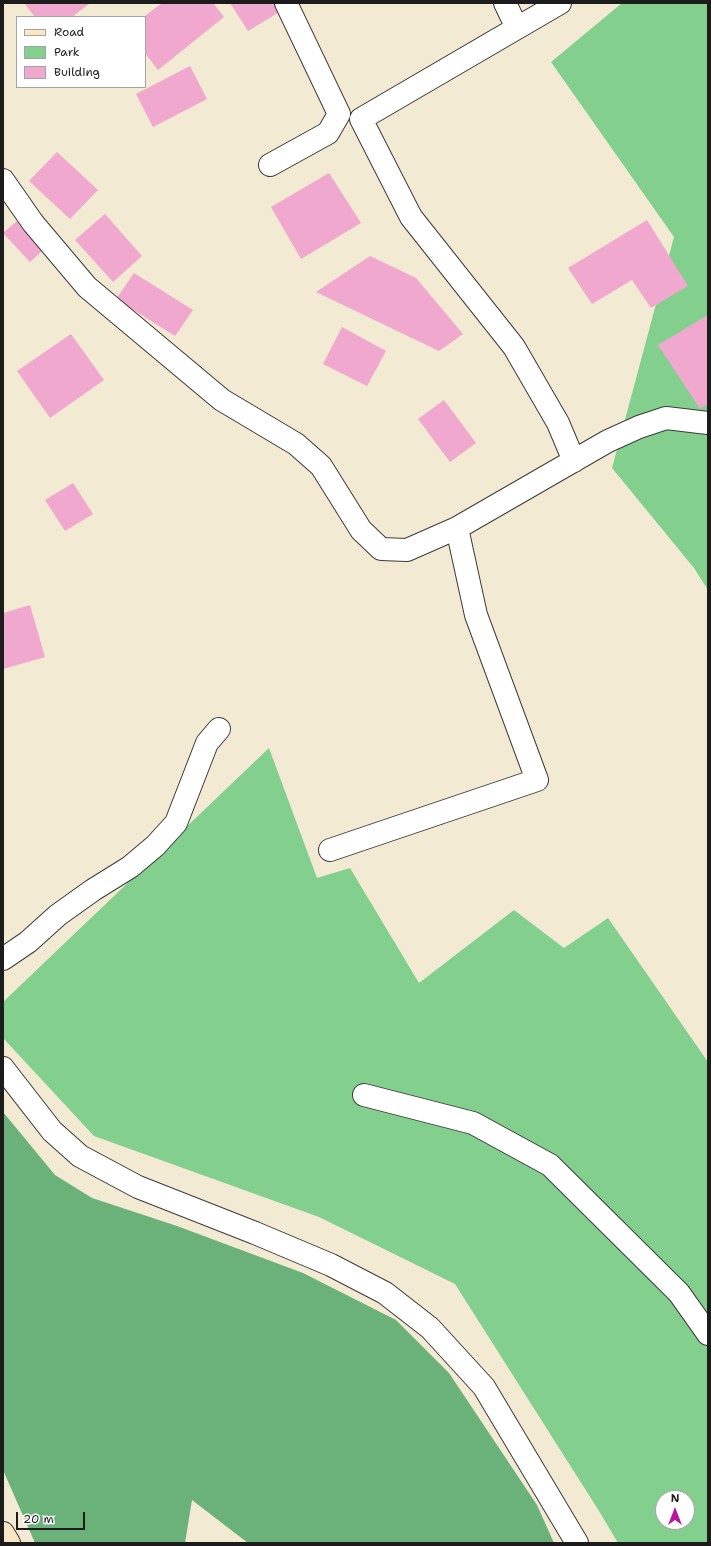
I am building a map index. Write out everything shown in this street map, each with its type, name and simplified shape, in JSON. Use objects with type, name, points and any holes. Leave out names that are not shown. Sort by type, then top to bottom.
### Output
[{"type":"main road","points":[[3,1533],[9,1543]]},
{"type":"street","points":[[286,3],[339,114]]},
{"type":"street","points":[[505,3],[517,28]]},
{"type":"street","points":[[339,114],[361,119],[560,3]]},
{"type":"street","points":[[270,165],[328,133],[339,114]]},
{"type":"street","points":[[361,119],[411,217],[514,347],[558,422],[574,461]]},
{"type":"street","points":[[3,180],[33,223],[87,287],[222,400],[296,444],[321,466],[361,530],[381,549],[407,550],[457,528],[574,461],[639,427],[666,418],[708,424]]},
{"type":"street","points":[[330,850],[538,780],[476,615],[457,528]]},
{"type":"street","points":[[3,959],[28,942],[58,915],[93,890],[130,867],[155,846],[176,823],[207,743],[219,729]]},
{"type":"street","points":[[3,1068],[52,1131],[80,1156],[138,1187],[331,1265],[386,1293],[430,1328],[484,1388],[577,1543]]},
{"type":"street","points":[[364,1095],[473,1123],[550,1165],[679,1293],[708,1334]]},
{"type":"green space","points":[[622,3],[708,3],[708,590],[694,568],[612,468],[674,237],[551,62]]},
{"type":"green space","points":[[269,748],[317,878],[350,868],[419,983],[514,910],[564,948],[608,918],[708,1062],[708,1543],[618,1543],[455,1284],[319,1217],[94,1136],[3,1038],[3,1002]]},
{"type":"green space","points":[[3,1112],[55,1175],[92,1198],[177,1226],[303,1273],[396,1320],[449,1373],[537,1505],[554,1543],[248,1543],[192,1500],[185,1543],[35,1543],[3,1470]]},
{"type":"building","points":[[24,3],[90,3],[73,16],[34,16]]},
{"type":"building","points":[[162,3],[213,3],[224,17],[158,70],[146,54],[145,16]]},
{"type":"building","points":[[230,3],[277,3],[281,11],[248,31]]},
{"type":"building","points":[[190,66],[207,99],[153,127],[136,94]]},
{"type":"building","points":[[57,152],[98,190],[70,219],[29,181]]},
{"type":"building","points":[[329,173],[361,223],[301,259],[271,207]]},
{"type":"building","points":[[105,214],[142,256],[113,282],[75,240]]},
{"type":"building","points":[[647,220],[688,286],[651,308],[632,280],[592,304],[568,268]]},
{"type":"building","points":[[17,221],[43,250],[30,262],[3,233]]},
{"type":"building","points":[[370,256],[416,278],[463,334],[439,351],[316,292]]},
{"type":"building","points":[[134,273],[193,310],[175,336],[116,299]]},
{"type":"building","points":[[708,315],[708,404],[700,409],[658,345]]},
{"type":"building","points":[[342,327],[386,351],[367,386],[323,364]]},
{"type":"building","points":[[71,334],[104,380],[50,418],[17,371]]},
{"type":"building","points":[[444,400],[476,443],[450,462],[418,419]]},
{"type":"building","points":[[73,483],[93,514],[65,531],[45,500]]},
{"type":"building","points":[[30,605],[45,657],[3,669],[3,613]]}]
